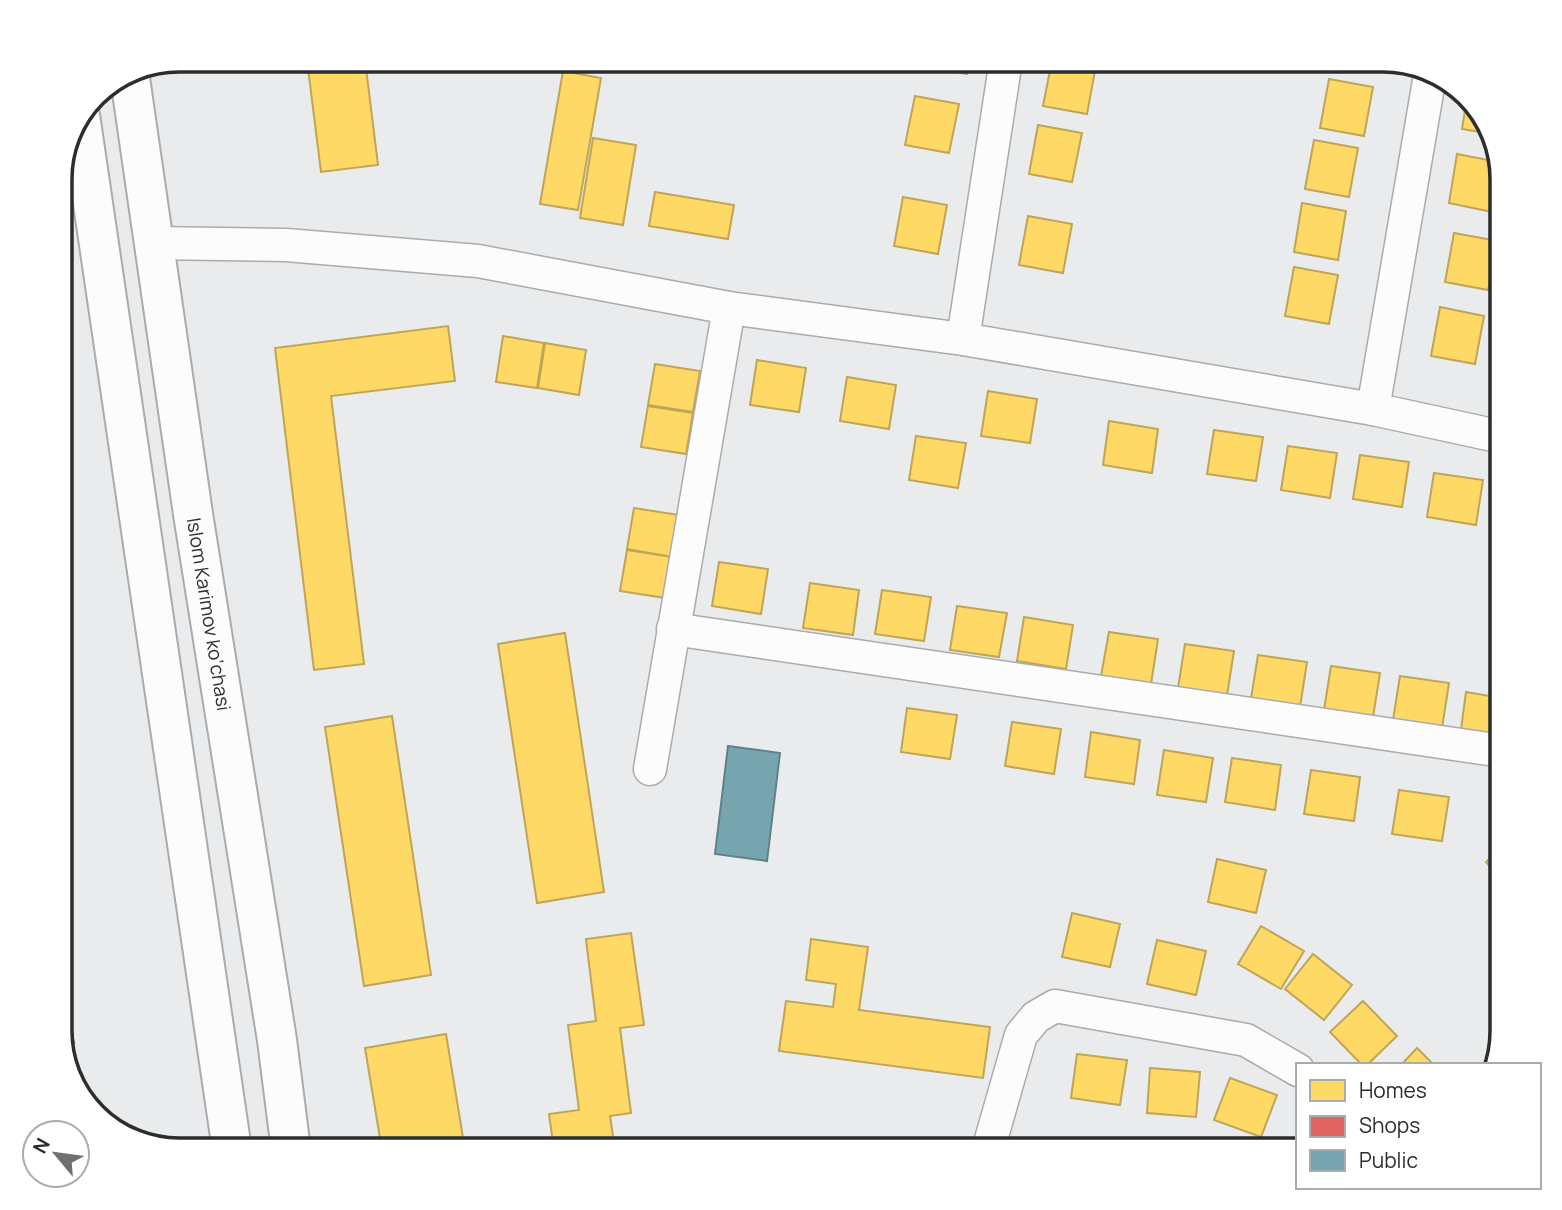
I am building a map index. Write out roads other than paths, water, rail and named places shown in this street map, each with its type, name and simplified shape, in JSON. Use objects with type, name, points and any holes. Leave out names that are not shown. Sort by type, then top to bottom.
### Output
[{"type":"main road","name":"Islom Karimov ko‘chasi","points":[[131,83],[193,514],[277,1040],[289,1138]]},
{"type":"main road","points":[[83,132],[230,1138]]},
{"type":"street","points":[[963,340],[1004,72]]},
{"type":"street","points":[[1373,409],[1429,82]]},
{"type":"street","points":[[154,243],[286,245],[478,261],[730,308],[963,340],[1373,409],[1490,434]]},
{"type":"street","points":[[650,769],[730,308]]},
{"type":"street","points":[[673,629],[1490,749]]},
{"type":"street","points":[[991,1138],[1021,1035],[1035,1017],[1055,1006],[1246,1040],[1296,1069]]}]
